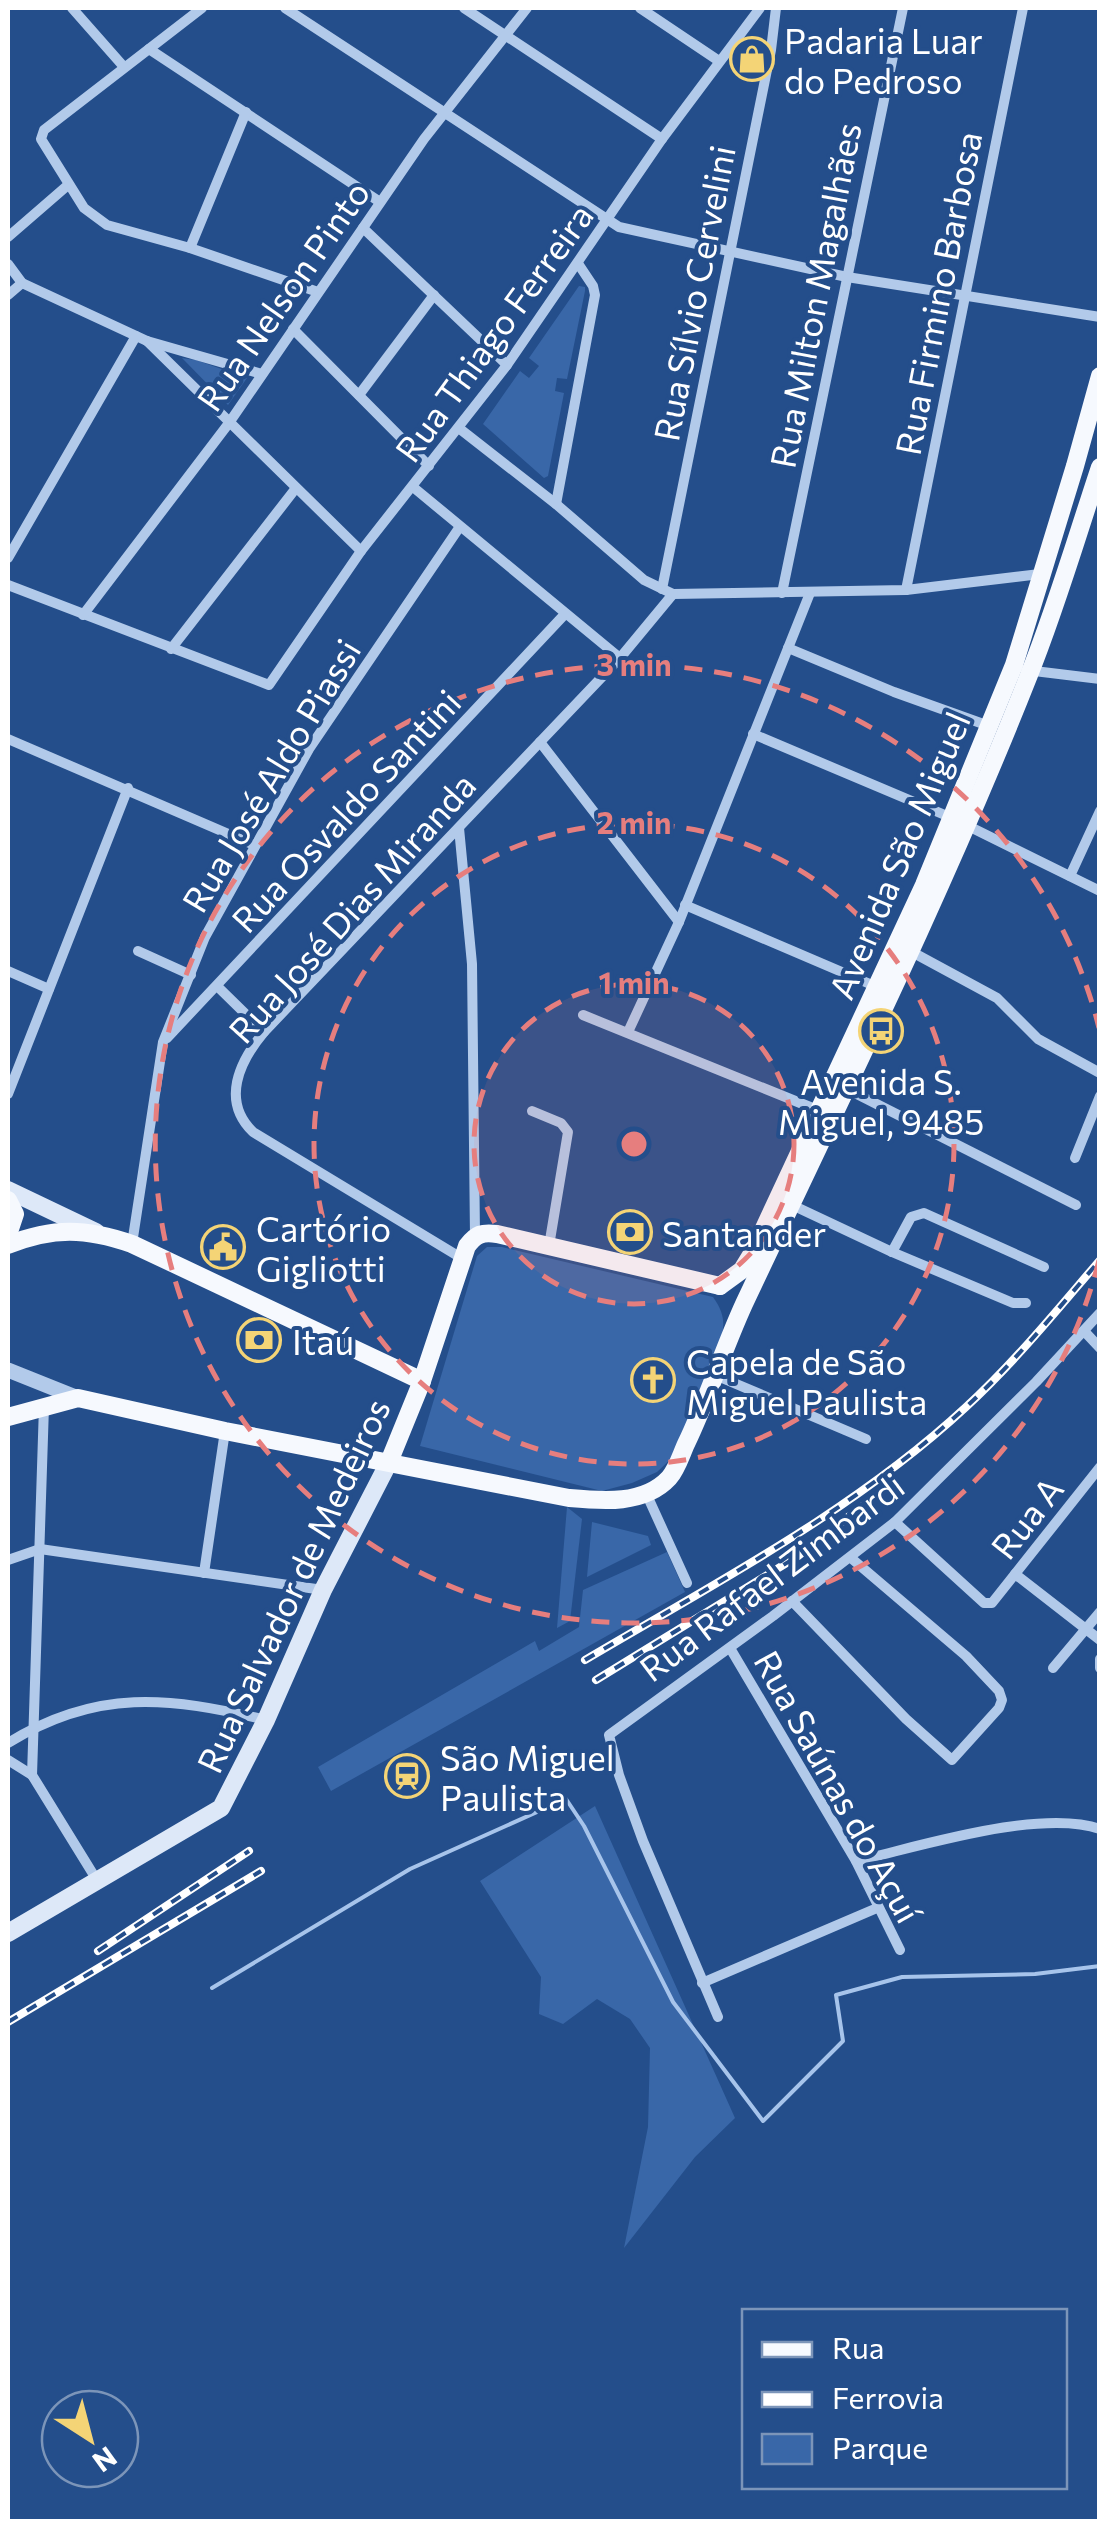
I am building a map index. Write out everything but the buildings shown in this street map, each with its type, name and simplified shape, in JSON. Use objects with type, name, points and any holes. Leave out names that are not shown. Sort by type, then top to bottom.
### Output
[{"type":"main road","name":"Avenida São Miguel","points":[[720,1286],[747,1263],[960,822],[990,726],[1022,668],[1040,574],[1076,466],[1100,376]]},
{"type":"main road","points":[[1076,466],[1100,458]]},
{"type":"main road","name":"Avenida São Miguel","points":[[646,1493],[674,1472],[732,1332],[912,952],[1100,467]]},
{"type":"main road","points":[[8,1190],[422,1381]]},
{"type":"main road","points":[[8,1200],[15,1214],[8,1235]]},
{"type":"main road","points":[[8,1245],[42,1233],[96,1232]]},
{"type":"main road","points":[[474,1236],[484,1232],[720,1286],[734,1306],[732,1332]]},
{"type":"main road","name":"Rua Salvador de Medeiros","points":[[8,1932],[221,1808],[266,1720],[323,1590],[389,1462],[474,1236]]},
{"type":"main road","points":[[8,1417],[44,1404],[78,1398],[568,1498],[606,1501],[646,1493]]},
{"type":"street","points":[[72,8],[124,67]]},
{"type":"street","points":[[202,8],[44,130],[41,140],[84,208],[107,226],[190,248],[318,292]]},
{"type":"street","points":[[285,8],[608,222],[846,277],[1100,317]]},
{"type":"street","points":[[464,8],[662,139]]},
{"type":"street","name":"Rua Nelson Pinto","points":[[83,615],[229,422],[380,202],[527,8]]},
{"type":"street","points":[[640,8],[719,61]]},
{"type":"street","name":"Rua Thiago Ferreira","points":[[171,649],[267,686],[361,551],[507,365],[662,139],[760,8]]},
{"type":"street","name":"Rua Sílvio Cervelini","points":[[668,592],[776,8]]},
{"type":"street","name":"Rua Milton Magalhães","points":[[782,593],[903,8]]},
{"type":"street","name":"Rua Firmino Barbosa","points":[[906,590],[1023,8]]},
{"type":"street","points":[[149,49],[380,202]]},
{"type":"street","points":[[190,248],[246,112]]},
{"type":"street","points":[[8,237],[68,185]]},
{"type":"street","points":[[363,228],[507,365]]},
{"type":"street","points":[[8,264],[22,283],[142,338],[262,374]]},
{"type":"street","points":[[556,504],[596,295],[579,265]]},
{"type":"street","points":[[8,295],[22,283]]},
{"type":"street","points":[[359,394],[434,295]]},
{"type":"street","points":[[293,329],[429,466]]},
{"type":"street","points":[[142,338],[361,551]]},
{"type":"street","points":[[8,558],[142,338]]},
{"type":"street","points":[[460,429],[644,580],[668,592],[906,590],[1040,574]]},
{"type":"street","points":[[413,487],[620,658]]},
{"type":"street","points":[[8,585],[171,649],[296,488]]},
{"type":"street","name":"Rua José Aldo Piassi","points":[[132,1244],[163,1042],[206,937],[309,749],[458,528]]},
{"type":"street","name":"Rua José Dias Miranda","points":[[463,1259],[253,1132],[243,1122],[234,1101],[235,1084],[264,1032],[620,658],[668,592]]},
{"type":"street","points":[[628,1032],[685,906],[810,593]]},
{"type":"street","name":"Rua Osvaldo Santini","points":[[163,1042],[565,614]]},
{"type":"street","points":[[788,648],[990,726]]},
{"type":"street","points":[[1022,668],[1100,680]]},
{"type":"street","points":[[753,734],[960,822],[1100,892]]},
{"type":"street","points":[[8,739],[254,845]]},
{"type":"street","points":[[540,742],[678,922]]},
{"type":"street","points":[[8,1094],[128,788]]},
{"type":"street","points":[[1070,876],[1100,812]]},
{"type":"street","points":[[459,828],[472,964],[474,1236]]},
{"type":"street","points":[[685,906],[877,987]]},
{"type":"street","points":[[138,950],[191,975]]},
{"type":"street","points":[[912,952],[996,998],[1038,1039],[1100,1073]]},
{"type":"street","points":[[8,971],[49,989]]},
{"type":"street","points":[[218,987],[264,1032]]},
{"type":"street","points":[[583,1015],[820,1111]]},
{"type":"street","points":[[847,1090],[1076,1205]]},
{"type":"street","points":[[1076,1158],[1100,1096]]},
{"type":"street","points":[[532,1111],[561,1123],[568,1132],[548,1246]]},
{"type":"street","points":[[792,1204],[892,1252],[1014,1303],[1026,1303]]},
{"type":"street","points":[[892,1252],[911,1216],[924,1214],[1044,1267]]},
{"type":"street","name":"Rua Rafael Zimbardi","points":[[702,1983],[644,1842],[609,1735],[895,1522],[1100,1313]]},
{"type":"street","points":[[1084,1331],[1100,1348]]},
{"type":"street","points":[[8,1370],[78,1398]]},
{"type":"street","points":[[715,1376],[866,1439]]},
{"type":"street","points":[[32,1775],[44,1404]]},
{"type":"street","points":[[204,1573],[225,1430]]},
{"type":"street","name":"Rua A","points":[[895,1522],[984,1602],[994,1602],[1100,1467]]},
{"type":"street","points":[[1090,1481],[1100,1490]]},
{"type":"street","points":[[646,1493],[688,1584]]},
{"type":"street","points":[[8,1560],[40,1548],[323,1590]]},
{"type":"street","points":[[792,1602],[906,1719],[952,1760],[999,1708],[1000,1692],[966,1656],[851,1558]]},
{"type":"street","points":[[1015,1574],[1100,1640]]},
{"type":"street","points":[[1054,1668],[1100,1612]]},
{"type":"street","name":"Rua Saúnas do Açuí","points":[[730,1648],[856,1861],[900,1950]]},
{"type":"street","points":[[1100,1659],[1100,1668]]},
{"type":"street","points":[[8,1743],[34,1726],[125,1700],[200,1705],[266,1720]]},
{"type":"street","points":[[8,1760],[32,1775],[98,1882]]},
{"type":"street","points":[[856,1861],[1022,1826],[1066,1824],[1100,1829]]},
{"type":"street","points":[[718,2017],[702,1983],[877,1908]]},
{"type":"green space","points":[[579,286],[585,287],[585,291],[567,379],[557,378],[555,391],[564,393],[548,476],[544,478],[483,424],[520,371],[529,378],[539,366],[529,358]]},
{"type":"green space","points":[[182,358],[196,360],[247,378],[228,405]]},
{"type":"green space","points":[[487,1247],[502,1247],[713,1297],[722,1316],[722,1337],[674,1456],[657,1472],[602,1491],[420,1446],[477,1256]]},
{"type":"green space","points":[[567,1507],[582,1519],[570,1621],[557,1628]]},
{"type":"green space","points":[[592,1522],[648,1536],[651,1545],[587,1577]]},
{"type":"green space","points":[[667,1552],[685,1592],[331,1791],[318,1767],[535,1641],[539,1651],[579,1627],[583,1590]]},
{"type":"green space","points":[[595,1806],[735,2118],[695,2157],[624,2248],[648,2127],[650,2048],[630,2019],[597,1999],[563,2024],[539,2014],[541,1977],[480,1881]]},
{"type":"waterway","points":[[212,1988],[410,1869],[566,1799],[584,1826],[673,2002],[763,2121],[843,2041],[836,1995],[902,1977],[1035,1974],[1100,1966]]},
{"type":"railway","points":[[585,1660],[782,1544],[878,1480],[923,1445],[1002,1372],[1100,1260]]},
{"type":"railway","points":[[596,1680],[798,1556],[861,1507]]},
{"type":"railway","points":[[98,1951],[249,1851]]},
{"type":"railway","points":[[8,2022],[261,1871]]},
{"type":"place","name":"Padaria Luar do Pedroso","points":[[752,59]]},
{"type":"place","name":"Avenida S. Miguel, 9485","points":[[881,1031]]},
{"type":"place","name":"Santander","points":[[630,1232]]},
{"type":"place","name":"Cartório Gigliotti","points":[[223,1247]]},
{"type":"place","name":"Itaú","points":[[259,1340]]},
{"type":"place","name":"Capela de São Miguel Paulista","points":[[653,1380]]},
{"type":"place","name":"São Miguel Paulista","points":[[407,1776]]}]
